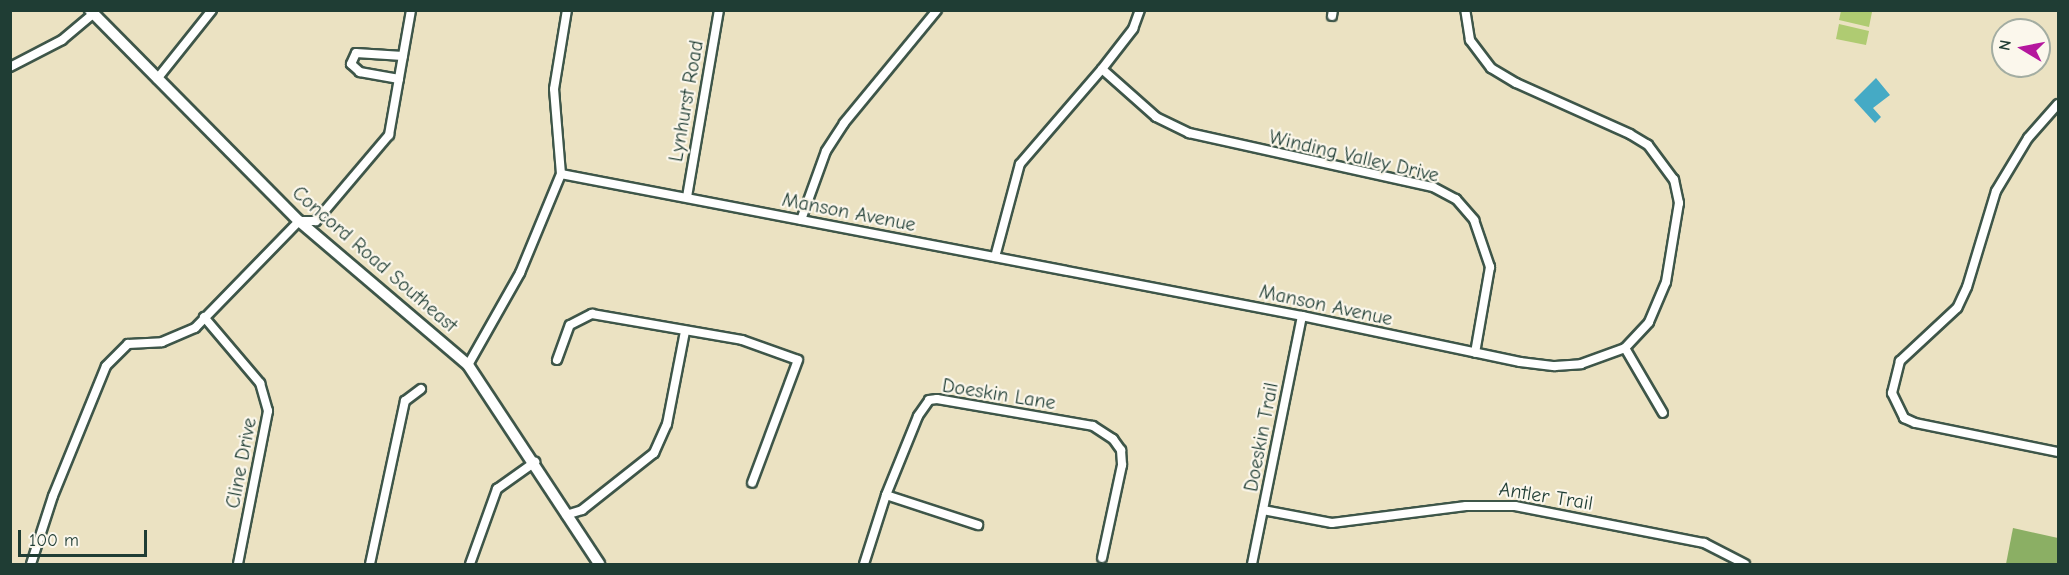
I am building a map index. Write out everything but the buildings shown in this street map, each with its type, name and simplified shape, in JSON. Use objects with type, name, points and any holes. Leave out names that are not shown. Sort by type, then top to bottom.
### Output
[{"type":"street","points":[[157,79],[212,10]]},
{"type":"street","points":[[31,564],[53,496],[106,366],[128,344],[177,338],[204,317],[299,221],[316,221],[389,135],[411,10]]},
{"type":"street","points":[[468,365],[520,273],[561,174],[554,89],[567,10]]},
{"type":"street","name":"Lynhurst Road","points":[[687,197],[719,10]]},
{"type":"street","points":[[801,220],[826,151],[844,123],[937,10]]},
{"type":"street","points":[[995,257],[1020,164],[1102,69],[1133,29],[1140,10]]},
{"type":"street","name":"Manson Avenue","points":[[561,174],[1302,315],[1475,353],[1555,366],[1581,364],[1625,348],[1649,322],[1666,282],[1679,203],[1674,180],[1648,145],[1630,134],[1491,68],[1470,40],[1465,10]]},
{"type":"street","points":[[10,68],[62,40],[91,12]]},
{"type":"street","name":"Concord Road Southeast","points":[[91,12],[299,221],[468,365],[535,462],[566,515],[599,564]]},
{"type":"street","points":[[399,79],[360,72],[351,64],[356,52],[403,56]]},
{"type":"street","name":"Winding Valley Drive","points":[[1102,69],[1156,117],[1189,133],[1433,187],[1456,199],[1474,220],[1490,267],[1475,353]]},
{"type":"street","points":[[2058,104],[2028,138],[1996,191],[1967,287],[1956,308],[1900,362],[1892,393],[1904,418],[1915,423],[2058,452]]},
{"type":"street","points":[[557,360],[570,325],[592,314],[742,340],[798,360],[752,483]]},
{"type":"street","name":"Doeskin Trail","points":[[1252,564],[1302,315]]},
{"type":"street","name":"Cline Drive","points":[[204,317],[260,383],[268,411],[238,564]]},
{"type":"street","points":[[566,515],[582,510],[609,491],[654,453],[668,424],[686,331]]},
{"type":"street","points":[[1625,348],[1663,412]]},
{"type":"street","points":[[370,564],[405,401],[421,389]]},
{"type":"street","name":"Doeskin Lane","points":[[864,564],[886,495],[928,400],[1093,426],[1105,432],[1121,450],[1122,465],[1102,558]]},
{"type":"street","points":[[470,564],[497,489],[535,462]]},
{"type":"street","points":[[886,495],[978,525]]},
{"type":"street","name":"Antler Trail","points":[[1263,510],[1332,523],[1466,506],[1515,506],[1704,543],[1745,564]]},
{"type":"green space","points":[[1841,11],[1872,12],[1869,27],[1839,20]]},
{"type":"green space","points":[[1839,24],[1869,31],[1866,45],[1836,39]]},
{"type":"green space","points":[[2013,528],[2058,538],[2058,564],[2006,564]]},
{"type":"water","points":[[1876,78],[1890,95],[1873,108],[1881,117],[1875,123],[1854,100]]}]
